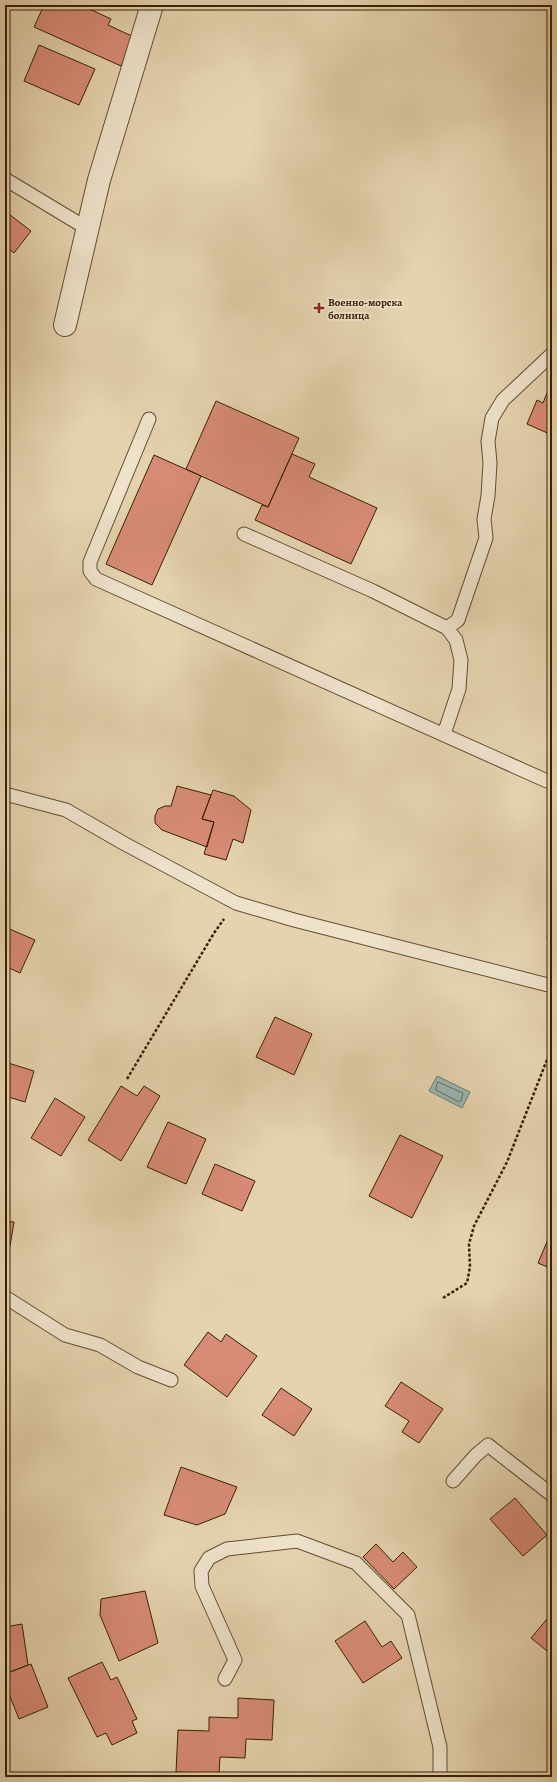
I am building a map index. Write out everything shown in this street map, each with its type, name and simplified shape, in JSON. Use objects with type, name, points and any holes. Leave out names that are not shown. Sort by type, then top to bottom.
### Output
[{"type":"street","points":[[65,325],[99,180],[152,5]]},
{"type":"lane","points":[[5,179],[88,229]]},
{"type":"lane","points":[[447,628],[458,620],[486,538],[484,519],[488,496],[490,463],[488,441],[492,418],[504,400],[552,354]]},
{"type":"lane","points":[[149,419],[90,562],[90,571],[96,579],[547,781],[552,781]]},
{"type":"lane","points":[[244,534],[373,591],[447,628],[456,640],[461,660],[459,688],[444,734]]},
{"type":"lane","points":[[5,794],[66,810],[125,844],[236,903],[294,920],[552,986]]},
{"type":"lane","points":[[5,1297],[65,1335],[100,1345],[138,1367],[171,1380]]},
{"type":"lane","points":[[453,1481],[476,1455],[488,1445],[552,1495]]},
{"type":"lane","points":[[225,1679],[234,1660],[202,1586],[201,1571],[209,1558],[227,1549],[297,1541],[356,1562],[408,1615],[440,1747],[440,1777]]},
{"type":"path","points":[[127,1079],[214,933],[236,903]]},
{"type":"path","points":[[443,1298],[467,1283],[470,1267],[469,1244],[474,1226],[507,1162],[552,1047]]},
{"type":"water","points":[[437,1076],[470,1092],[462,1108],[429,1091]]},
{"type":"building","points":[[44,5],[81,5],[111,19],[108,25],[134,37],[121,66],[34,27]]},
{"type":"building","points":[[39,45],[95,69],[79,105],[24,81]]},
{"type":"building","points":[[5,211],[31,231],[14,253],[5,246]]},
{"type":"building","points":[[552,381],[552,435],[527,424],[537,400],[543,403]]},
{"type":"building","points":[[216,401],[299,438],[268,507],[186,469]]},
{"type":"building","points":[[292,454],[315,464],[309,477],[377,508],[351,564],[255,520],[262,505],[268,507]]},
{"type":"building","points":[[154,455],[201,476],[152,585],[106,564]]},
{"type":"building","points":[[177,786],[211,795],[202,819],[214,822],[207,847],[162,830],[155,823],[155,816],[158,809],[165,806],[171,806]]},
{"type":"building","points":[[213,790],[234,796],[251,810],[243,843],[233,839],[226,860],[204,854],[214,822],[202,819]]},
{"type":"building","points":[[552,917],[552,949],[547,938]]},
{"type":"building","points":[[5,927],[35,940],[20,973],[5,966]]},
{"type":"building","points":[[275,1017],[312,1034],[294,1075],[256,1057]]},
{"type":"building","points":[[5,1062],[34,1071],[25,1102],[5,1096]]},
{"type":"building","points":[[121,1086],[137,1096],[144,1086],[160,1096],[121,1161],[88,1140]]},
{"type":"building","points":[[55,1098],[85,1117],[61,1156],[31,1138]]},
{"type":"building","points":[[168,1122],[206,1139],[186,1184],[147,1167]]},
{"type":"building","points":[[400,1135],[443,1156],[412,1218],[369,1196]]},
{"type":"building","points":[[215,1164],[255,1181],[242,1211],[202,1194]]},
{"type":"building","points":[[5,1221],[14,1222],[10,1246],[5,1246]]},
{"type":"building","points":[[552,1230],[552,1269],[538,1263]]},
{"type":"building","points":[[208,1332],[221,1342],[226,1334],[257,1356],[227,1397],[184,1365]]},
{"type":"building","points":[[401,1382],[443,1409],[419,1443],[402,1432],[409,1421],[385,1406]]},
{"type":"building","points":[[281,1388],[312,1409],[294,1436],[262,1415]]},
{"type":"building","points":[[181,1467],[237,1487],[225,1514],[197,1525],[164,1515]]},
{"type":"building","points":[[515,1498],[547,1535],[523,1556],[490,1519]]},
{"type":"building","points":[[376,1544],[393,1562],[403,1552],[417,1567],[394,1589],[363,1557]]},
{"type":"building","points":[[145,1591],[158,1643],[119,1661],[100,1615],[101,1599]]},
{"type":"building","points":[[552,1613],[552,1655],[531,1638]]},
{"type":"building","points":[[365,1621],[382,1647],[391,1641],[402,1658],[363,1683],[335,1641]]},
{"type":"building","points":[[22,1624],[28,1665],[5,1674],[5,1627]]},
{"type":"building","points":[[102,1662],[111,1680],[117,1677],[137,1719],[132,1721],[137,1733],[112,1745],[106,1733],[97,1737],[68,1678]]},
{"type":"building","points":[[31,1664],[48,1707],[19,1719],[5,1684],[5,1674]]},
{"type":"building","points":[[238,1698],[274,1700],[272,1740],[246,1739],[245,1758],[220,1757],[219,1774],[176,1772],[178,1730],[209,1731],[209,1717],[238,1718]]},
{"type":"place","name":"Военно-морска болница","points":[[319,308]]}]
